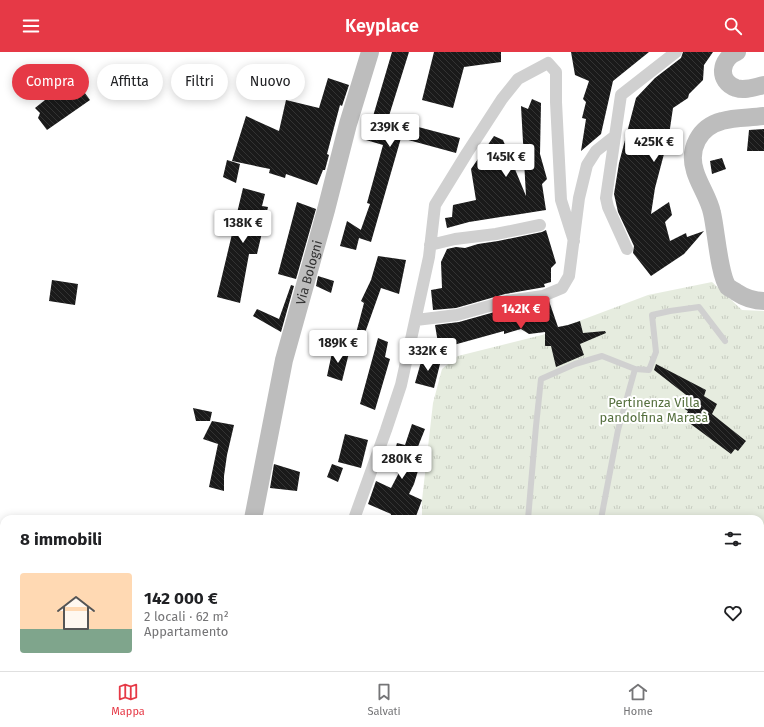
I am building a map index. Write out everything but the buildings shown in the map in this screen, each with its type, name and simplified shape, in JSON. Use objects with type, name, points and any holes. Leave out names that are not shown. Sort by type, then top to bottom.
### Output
[{"type":"street","name":"Via Bologni","points":[[254,515],[284,360],[326,210],[348,124],[370,52]]},
{"type":"street","points":[[627,249],[608,207],[606,198],[621,95],[676,52]]},
{"type":"street","points":[[736,52],[730,55],[724,62],[724,77],[729,84],[736,88],[747,89],[764,85]]},
{"type":"street","points":[[355,515],[401,385],[429,257],[436,205],[502,99],[518,79],[548,63],[556,72],[561,200],[574,241]]},
{"type":"street","points":[[764,116],[722,121],[712,125],[706,129],[697,140],[693,149],[692,160],[695,172],[712,211],[721,265],[728,287],[746,299],[764,301]]},
{"type":"street","points":[[416,320],[457,315],[506,301],[543,296],[562,288],[569,276],[579,198],[587,165],[596,151],[615,136]]},
{"type":"street","points":[[430,244],[496,234],[540,225]]},
{"type":"lane","points":[[528,515],[541,379],[575,364],[602,356],[636,369],[649,370],[656,352],[652,315],[670,311],[699,308],[725,341]]},
{"type":"lane","points":[[602,515],[618,430],[636,369]]},
{"type":"green space","name":"Pertinenza Villa pandolfina Marasà","points":[[712,282],[742,310],[764,311],[764,515],[422,515],[422,500],[433,403],[442,369],[458,356],[542,335],[648,295]]}]
